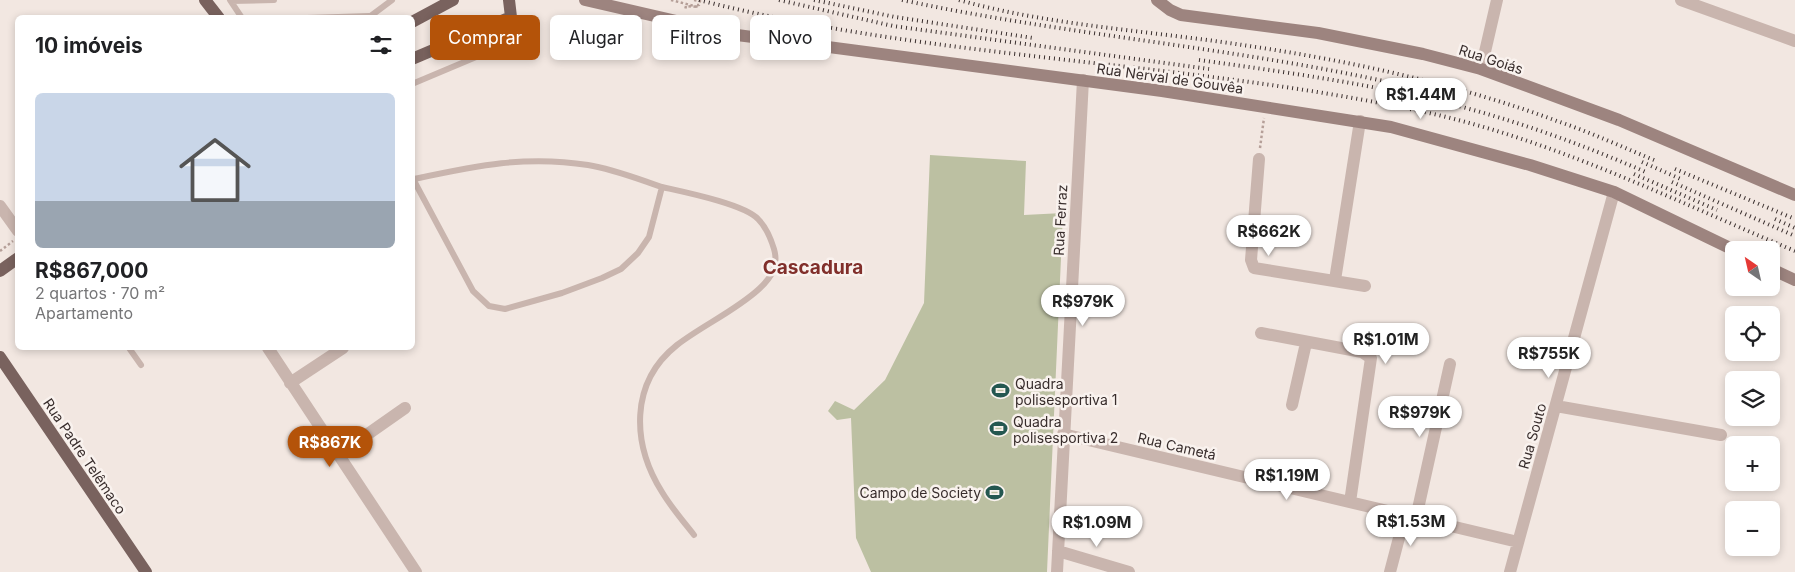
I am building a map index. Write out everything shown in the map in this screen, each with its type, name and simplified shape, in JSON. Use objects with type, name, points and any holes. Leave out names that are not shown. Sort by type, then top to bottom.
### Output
[{"type":"main road","points":[[205,0],[217,15]]},
{"type":"main road","points":[[415,20],[453,0]]},
{"type":"main road","points":[[509,0],[512,15]]},
{"type":"main road","name":"Rua Nerval de Gouvêa","points":[[585,0],[736,35],[1083,80],[1360,121],[1417,133],[1614,192],[1725,246]]},
{"type":"main road","name":"Rua Goiás","points":[[1160,3],[1181,15],[1318,33],[1423,54],[1481,70],[1619,120],[1795,195]]},
{"type":"main road","points":[[415,58],[430,51]]},
{"type":"main road","points":[[0,271],[15,260]]},
{"type":"main road","points":[[1780,273],[1795,280]]},
{"type":"main road","name":"Rua Padre Telêmaco","points":[[0,357],[146,572]]},
{"type":"street","points":[[1481,70],[1497,0]]},
{"type":"street","points":[[1681,0],[1795,41]]},
{"type":"street","name":"Rua Ferraz","points":[[1057,572],[1083,80]]},
{"type":"street","points":[[1335,280],[1360,121]]},
{"type":"street","points":[[1259,159],[1252,264],[1258,269],[1365,286]]},
{"type":"street","name":"Rua Souto","points":[[1510,572],[1614,192]]},
{"type":"street","points":[[0,206],[15,226]]},
{"type":"street","points":[[1262,334],[1362,352],[1371,358],[1350,502]]},
{"type":"street","points":[[1292,405],[1306,343]]},
{"type":"street","points":[[269,350],[416,572]]},
{"type":"street","points":[[290,383],[340,350]]},
{"type":"street","points":[[1390,572],[1411,517],[1450,364]]},
{"type":"street","points":[[1556,406],[1721,435]]},
{"type":"street","points":[[338,455],[405,408]]},
{"type":"street","name":"Rua Cametá","points":[[1063,434],[1518,542]]},
{"type":"street","points":[[1058,551],[1129,572]]},
{"type":"lane","points":[[231,0],[274,0]]},
{"type":"lane","points":[[231,0],[240,15]]},
{"type":"lane","points":[[372,15],[392,0]]},
{"type":"lane","points":[[415,83],[469,60]]},
{"type":"lane","points":[[415,178],[490,163],[541,160],[590,165],[750,213],[759,220],[771,238],[776,255],[776,266],[771,277],[758,290],[678,345],[664,357],[654,369],[643,396],[639,429],[645,456],[662,492],[694,535]]},
{"type":"lane","points":[[415,182],[473,291],[489,306],[505,309],[562,293],[621,269],[638,253],[649,237],[662,187]]},
{"type":"lane","points":[[130,350],[141,364]]},
{"type":"path","points":[[671,0],[698,8],[686,6]]},
{"type":"path","points":[[676,0],[699,5],[700,1],[694,0]]},
{"type":"path","points":[[1259,159],[1265,107]]},
{"type":"path","points":[[0,251],[15,240]]},
{"type":"green space","points":[[930,155],[1026,161],[1024,215],[1063,213],[1047,572],[871,572],[856,538],[851,418],[837,420],[828,411],[835,401],[854,410],[885,380],[924,303]]},
{"type":"railway","points":[[699,0],[789,20],[880,36],[971,49],[1246,82],[1338,95],[1429,113],[1523,139],[1569,156],[1795,251]]},
{"type":"railway","points":[[779,0],[893,26],[1209,69]]},
{"type":"railway","points":[[814,0],[895,17],[1033,38]]},
{"type":"railway","points":[[902,0],[1025,23],[1273,60],[1397,84]]},
{"type":"railway","points":[[959,0],[994,9],[1066,22],[1288,52],[1366,67],[1444,85],[1520,108],[1582,130],[1654,160]]},
{"type":"railway","points":[[1199,60],[1347,82],[1489,114],[1596,151],[1648,173]]},
{"type":"railway","points":[[1642,162],[1683,180]]},
{"type":"railway","points":[[1675,169],[1795,219]]},
{"type":"railway","points":[[1634,174],[1717,210]]},
{"type":"railway","points":[[1672,182],[1795,236]]},
{"type":"railway","points":[[1775,219],[1795,228]]},
{"type":"place","name":"Quadra polisesportiva 1","points":[[1001,391]]},
{"type":"place","name":"Quadra polisesportiva 2","points":[[999,429]]},
{"type":"place","name":"Campo de Society","points":[[995,492]]},
{"type":"district","name":"Cascadura","points":[[813,267]]}]
